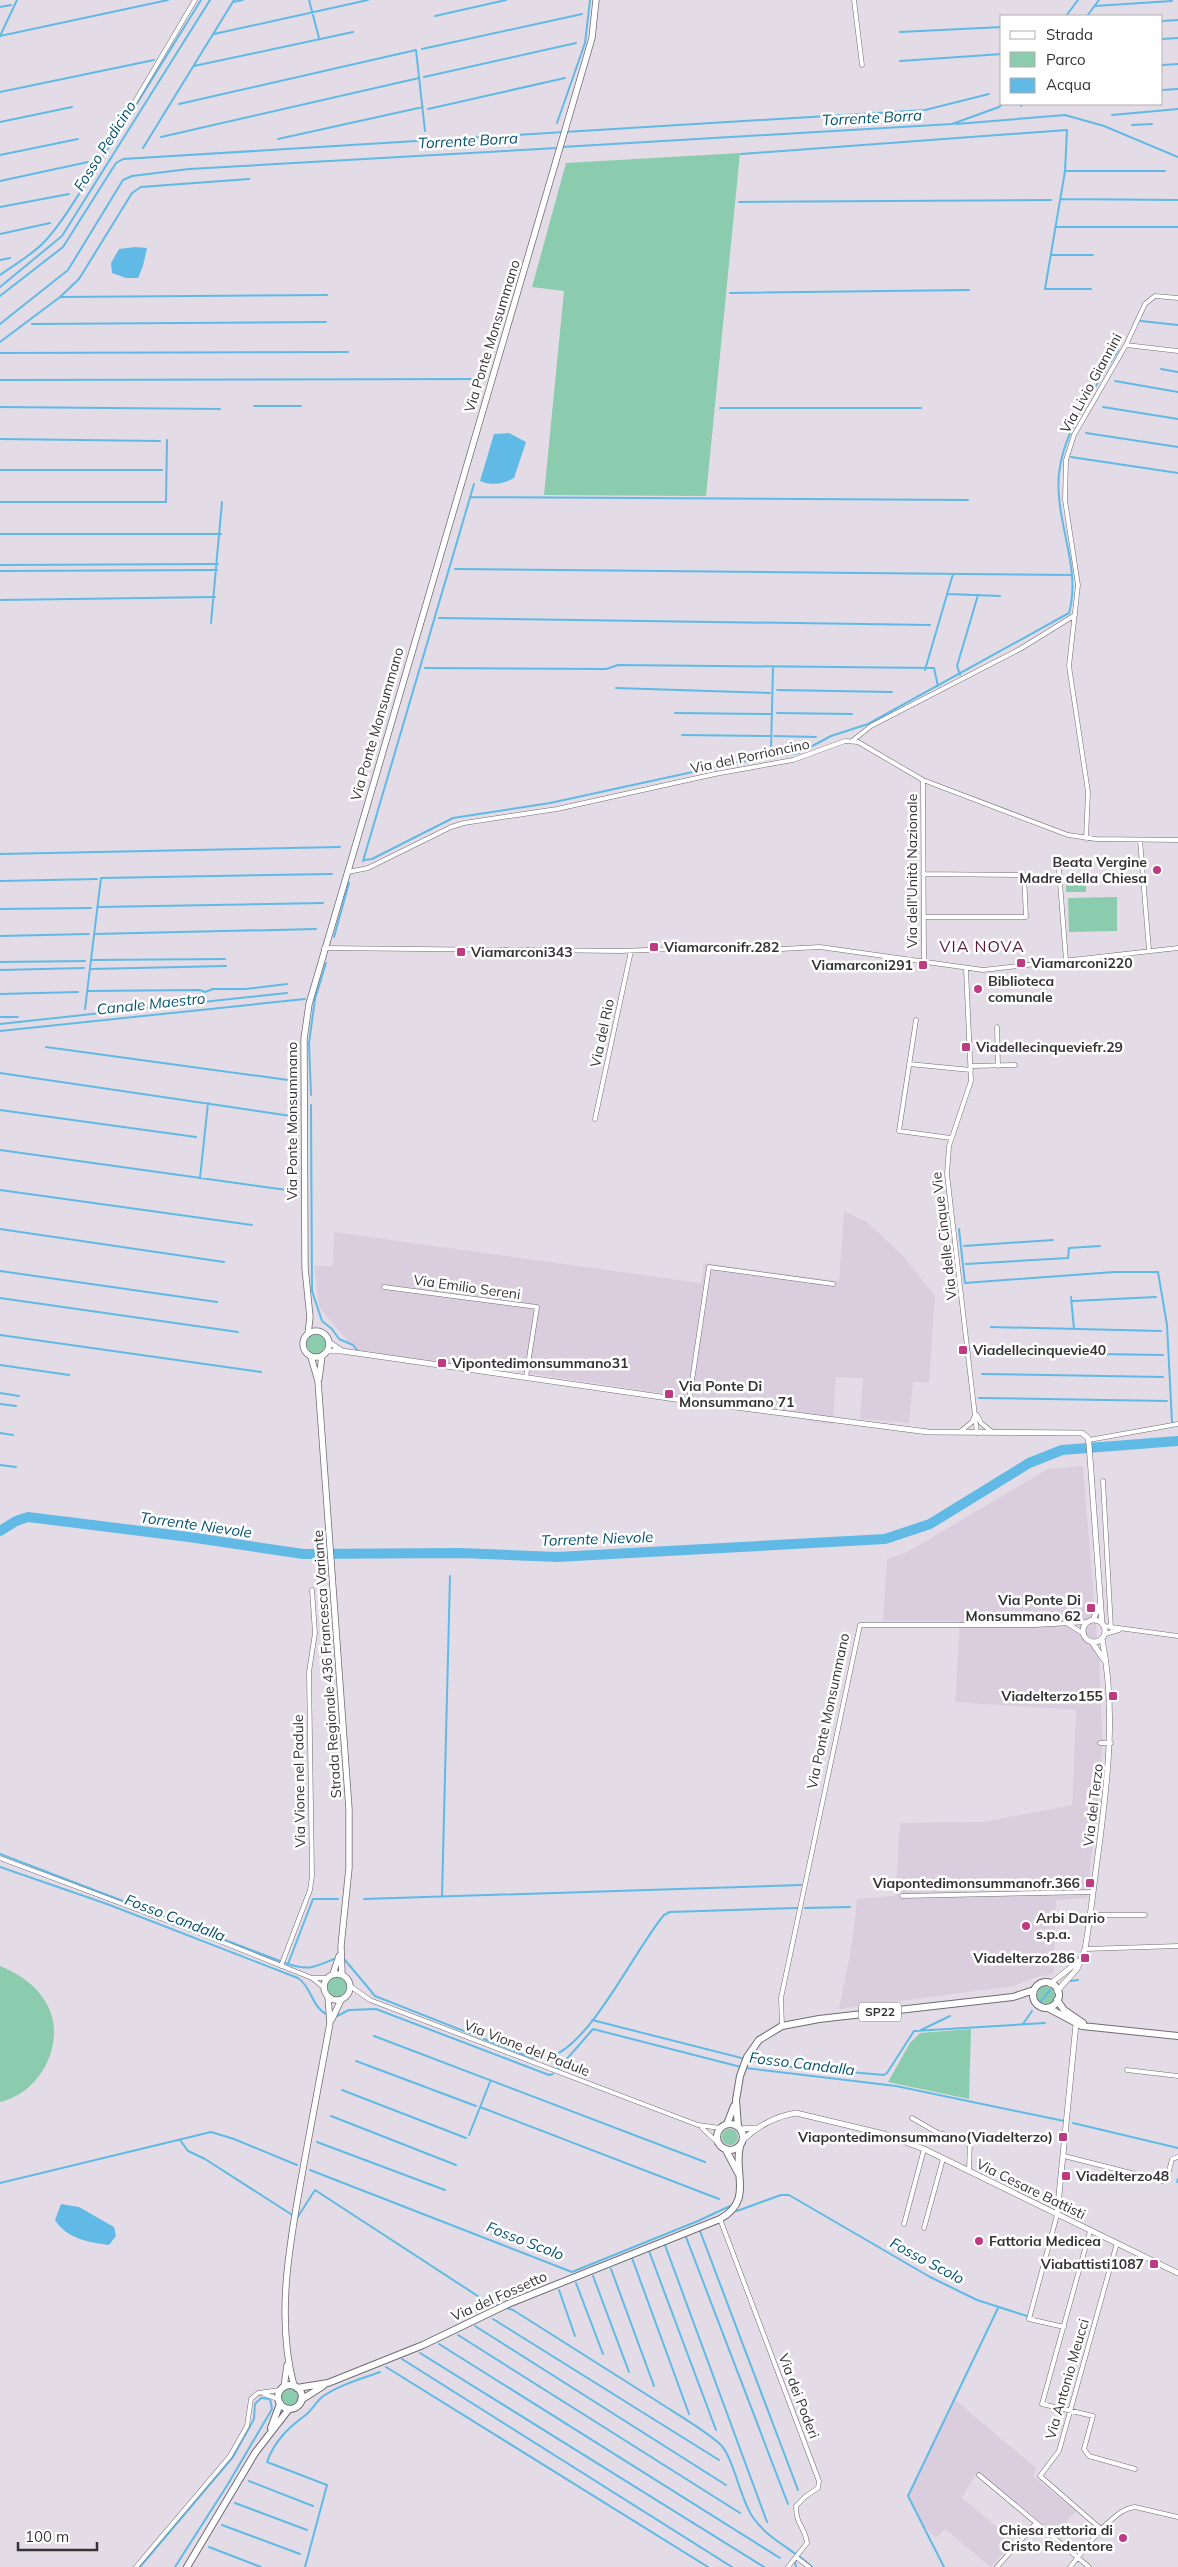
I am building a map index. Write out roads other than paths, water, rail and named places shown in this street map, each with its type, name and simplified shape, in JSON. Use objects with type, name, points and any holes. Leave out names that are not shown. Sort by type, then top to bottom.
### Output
[{"type":"main road","name":"Via Ponte Monsummano","points":[[310,1317],[305,1251],[304,1039],[309,1004],[560,150],[592,38],[596,0]]},
{"type":"main road","points":[[310,1317],[317,1331],[326,1336],[329,1342],[327,1351],[322,1356],[318,1381]]},
{"type":"main road","points":[[308,1334],[310,1317]]},
{"type":"main road","points":[[317,1331],[308,1334],[304,1338],[302,1347],[306,1354],[311,1357],[322,1356]]},
{"type":"main road","points":[[311,1357],[318,1381]]},
{"type":"main road","name":"Strada Regionale 436 Francesca Variante","points":[[318,1381],[349,1809],[349,1868],[341,1946]]},
{"type":"main road","points":[[333,1974],[341,1946]]},
{"type":"main road","points":[[341,1946],[342,1974]]},
{"type":"main road","points":[[269,2432],[279,2401],[288,2360],[286,2306],[293,2228],[330,2023],[328,1998],[323,1987],[326,1978],[333,1974],[342,1974],[348,1979],[350,1986],[348,1995],[341,2000],[330,2023]]},
{"type":"main road","name":"SP22","points":[[741,2143],[736,2100],[743,2064],[754,2045],[782,2026],[819,2019],[1013,1997],[1034,1990],[1039,1984],[1050,1984]]},
{"type":"main road","points":[[1050,1984],[1057,1991],[1057,2000],[1064,2010],[1073,2018],[1094,2027]]},
{"type":"main road","points":[[1034,1990],[1034,2000]]},
{"type":"main road","name":"SP22","points":[[1013,1997],[1034,2000],[1040,2006],[1048,2008]]},
{"type":"main road","points":[[328,1998],[341,2000]]},
{"type":"main road","points":[[1057,2000],[1048,2008],[1076,2024],[1178,2036]]},
{"type":"main road","name":"SP22","points":[[717,2142],[717,2134],[736,2100]]},
{"type":"main road","points":[[723,2126],[739,2128]]},
{"type":"main road","points":[[717,2142],[732,2157],[740,2178]]},
{"type":"main road","points":[[726,2150],[733,2150],[741,2143]]},
{"type":"main road","name":"Via del Fossetto","points":[[328,2383],[423,2345],[508,2304],[720,2219],[729,2213],[738,2202],[741,2143]]},
{"type":"main road","points":[[187,2567],[269,2432],[289,2409],[298,2406],[301,2400],[301,2393],[296,2387],[288,2360]]},
{"type":"main road","points":[[282,2388],[328,2383]]},
{"type":"main road","points":[[301,2400],[328,2383]]},
{"type":"main road","points":[[279,2401],[289,2409]]},
{"type":"street","points":[[104,145],[117,132],[195,0]]},
{"type":"street","points":[[854,0],[862,65]]},
{"type":"street","name":"Via Livio Giannini","points":[[1086,838],[1088,792],[1070,672],[1078,574],[1065,500],[1066,460],[1074,435],[1126,345],[1145,304],[1150,298],[1155,296],[1178,298]]},
{"type":"street","points":[[1126,345],[1178,351]]},
{"type":"street","points":[[1075,615],[1020,649],[871,726],[852,741],[923,780],[1058,832],[1086,838],[1178,840]]},
{"type":"street","name":"Via del Porrioncino","points":[[348,872],[368,868],[443,830],[464,823],[557,810],[715,774],[793,760],[846,740],[852,741]]},
{"type":"street","name":"Via dell'Unità Nazionale","points":[[923,780],[924,961]]},
{"type":"street","points":[[1140,840],[1149,950]]},
{"type":"street","points":[[1059,870],[1066,960]]},
{"type":"street","points":[[923,874],[1024,875],[1026,917],[924,917]]},
{"type":"street","points":[[324,948],[631,951],[727,947],[762,950],[820,947],[924,961],[966,969],[1001,969],[1178,948]]},
{"type":"street","name":"Via del Rio","points":[[595,1119],[631,951]]},
{"type":"street","name":"Via delle Cinque Vie","points":[[966,969],[971,1068],[968,1090],[951,1138],[947,1159],[948,1191],[976,1413],[976,1433]]},
{"type":"street","points":[[916,1020],[899,1131],[951,1138]]},
{"type":"street","points":[[996,1027],[998,1066]]},
{"type":"street","points":[[909,1064],[971,1068],[1015,1065]]},
{"type":"street","points":[[690,1401],[709,1267],[833,1284]]},
{"type":"street","name":"Via Emilio Sereni","points":[[384,1287],[537,1307],[526,1377]]},
{"type":"street","points":[[329,1342],[342,1351]]},
{"type":"street","points":[[327,1351],[342,1351],[690,1401],[928,1432],[1077,1431],[1085,1434],[1089,1442],[1103,1636]]},
{"type":"street","points":[[976,1413],[981,1423],[993,1432]]},
{"type":"street","points":[[960,1433],[972,1422],[976,1413]]},
{"type":"street","points":[[1089,1442],[1126,1431],[1178,1424]]},
{"type":"street","points":[[1103,1481],[1111,1628]]},
{"type":"street","name":"Via Vione nel Padule","points":[[281,1966],[310,1890],[312,1876],[309,1672],[315,1634],[312,1590]]},
{"type":"street","points":[[1084,1634],[1084,1628],[1090,1621],[1101,1599],[1109,1596]]},
{"type":"street","points":[[1090,1621],[1121,1630],[1178,1636]]},
{"type":"street","name":"Via Ponte Monsummano","points":[[782,2026],[781,1998],[860,1625],[1068,1624],[1090,1621]]},
{"type":"street","points":[[1068,1624],[1084,1634],[1106,1662]]},
{"type":"street","points":[[1092,1642],[1121,1630]]},
{"type":"street","name":"Via del Terzo","points":[[1057,1991],[1077,1969],[1085,1949],[1093,1892],[1111,1743],[1103,1636]]},
{"type":"street","points":[[1100,1743],[1111,1743]]},
{"type":"street","points":[[0,1858],[312,1978],[323,1987]]},
{"type":"street","points":[[902,1896],[1093,1892]]},
{"type":"street","points":[[1090,1915],[1145,1915]]},
{"type":"street","points":[[1085,1949],[1178,1946]]},
{"type":"street","points":[[1050,1984],[1073,1967],[1082,1957]]},
{"type":"street","points":[[312,1978],[326,1978]]},
{"type":"street","name":"Via Vione del Padule","points":[[350,1986],[358,1994],[370,2000],[698,2125]]},
{"type":"street","points":[[1064,2327],[1029,2319],[1057,2215],[1076,2024]]},
{"type":"street","points":[[1127,2070],[1178,2076]]},
{"type":"street","name":"Via Cesare Battisti","points":[[756,2128],[782,2116],[796,2114],[884,2134],[924,2149],[1178,2273]]},
{"type":"street","points":[[912,2118],[938,2133],[970,2140],[969,2171]]},
{"type":"street","points":[[698,2125],[723,2126]]},
{"type":"street","points":[[698,2125],[717,2142]]},
{"type":"street","points":[[739,2128],[756,2128]]},
{"type":"street","points":[[741,2143],[756,2128]]},
{"type":"street","points":[[904,2224],[924,2149]]},
{"type":"street","points":[[1064,2156],[1163,2181],[1167,2179],[1172,2159],[1178,2157]]},
{"type":"street","points":[[924,2228],[943,2159]]},
{"type":"street","name":"Via dei Poderi","points":[[720,2219],[819,2481],[818,2488],[796,2506],[796,2520],[806,2534],[807,2542],[788,2567]]},
{"type":"street","points":[[1090,2231],[1042,2404],[1093,2416],[1084,2449],[1089,2456],[1136,2469]]},
{"type":"street","name":"Via Antonio Meucci","points":[[1101,2529],[1040,2476],[1059,2451],[1117,2243]]},
{"type":"street","points":[[136,2567],[230,2456],[247,2426],[249,2402],[256,2395],[282,2388]]},
{"type":"street","points":[[262,2393],[279,2401]]},
{"type":"street","points":[[979,2475],[1089,2567]]},
{"type":"street","points":[[1070,2567],[1101,2529],[1120,2512],[1128,2508],[1135,2507],[1178,2517]]},
{"type":"street","points":[[997,2567],[1036,2523]]},
{"type":"street","points":[[797,2556],[809,2567]]},
{"type":"water","points":[[147,248],[138,278],[126,278],[112,273],[111,263],[119,249]]},
{"type":"water","points":[[509,433],[526,442],[514,478],[497,484],[480,481],[494,434]]},
{"type":"water","points":[[61,2204],[79,2207],[114,2227],[116,2236],[109,2245],[86,2241],[66,2232],[55,2220]]},
{"type":"waterway","points":[[0,36],[17,0]]},
{"type":"waterway","points":[[0,36],[168,0]]},
{"type":"waterway","points":[[0,275],[36,250],[56,228],[115,139],[201,0]]},
{"type":"waterway","name":"Fosso Pedicino","points":[[0,287],[62,236],[210,0]]},
{"type":"waterway","points":[[143,148],[234,0]]},
{"type":"waterway","points":[[233,2],[243,0]]},
{"type":"waterway","points":[[309,0],[319,38]]},
{"type":"waterway","points":[[214,34],[368,0]]},
{"type":"waterway","points":[[435,16],[506,0]]},
{"type":"waterway","points":[[557,123],[585,43],[590,0]]},
{"type":"waterway","name":"Torrente Borra","points":[[1067,15],[1078,0]]},
{"type":"waterway","points":[[1088,15],[1099,0]]},
{"type":"waterway","points":[[1095,6],[1172,1]]},
{"type":"waterway","points":[[0,7],[11,5]]},
{"type":"waterway","points":[[422,49],[582,14]]},
{"type":"waterway","points":[[1163,21],[1178,20]]},
{"type":"waterway","points":[[900,32],[1000,27]]},
{"type":"waterway","points":[[194,66],[353,32]]},
{"type":"waterway","points":[[1163,39],[1178,38]]},
{"type":"waterway","points":[[424,77],[576,43]]},
{"type":"waterway","points":[[179,104],[416,50],[425,131]]},
{"type":"waterway","points":[[900,61],[1000,54]]},
{"type":"waterway","points":[[0,92],[154,60]]},
{"type":"waterway","points":[[1163,65],[1178,64]]},
{"type":"waterway","points":[[161,137],[419,78]]},
{"type":"waterway","points":[[428,109],[565,78]]},
{"type":"waterway","points":[[1163,90],[1178,89]]},
{"type":"waterway","points":[[0,296],[63,247],[116,163],[123,159],[925,110],[989,94]]},
{"type":"waterway","name":"Torrente Borra","points":[[562,147],[952,124],[1001,105]]},
{"type":"waterway","points":[[0,122],[72,107]]},
{"type":"waterway","points":[[278,139],[423,107]]},
{"type":"waterway","points":[[1112,115],[1178,109]]},
{"type":"waterway","points":[[956,124],[1065,115],[1104,126],[1178,157]]},
{"type":"waterway","points":[[1132,125],[1152,124]]},
{"type":"waterway","points":[[741,154],[1067,130],[1065,171],[1045,289],[1091,289]]},
{"type":"waterway","points":[[0,155],[78,139]]},
{"type":"waterway","name":"Torrente Borra","points":[[0,324],[68,270],[123,180],[132,176],[189,169],[557,148]]},
{"type":"waterway","points":[[0,181],[88,162]]},
{"type":"waterway","points":[[1065,171],[1165,171]]},
{"type":"waterway","points":[[0,342],[60,297],[79,279],[132,193],[141,187],[249,179]]},
{"type":"waterway","points":[[0,207],[69,194]]},
{"type":"waterway","points":[[1060,199],[1178,200]]},
{"type":"waterway","points":[[739,202],[1051,200]]},
{"type":"waterway","points":[[0,234],[50,223]]},
{"type":"waterway","points":[[1055,227],[1178,227]]},
{"type":"waterway","points":[[1051,255],[1093,255]]},
{"type":"waterway","points":[[0,260],[10,258]]},
{"type":"waterway","points":[[730,293],[969,290]]},
{"type":"waterway","points":[[60,297],[327,295]]},
{"type":"waterway","points":[[1141,321],[1178,325]]},
{"type":"waterway","points":[[32,324],[326,322]]},
{"type":"waterway","points":[[364,860],[372,859],[453,818],[550,803],[734,763],[799,753],[831,736],[868,724],[1069,613],[1072,596],[1072,578],[1060,508],[1059,473],[1062,456],[1074,424],[1118,350]]},
{"type":"waterway","points":[[0,353],[348,352]]},
{"type":"waterway","points":[[1161,369],[1178,372]]},
{"type":"waterway","points":[[0,380],[483,379]]},
{"type":"waterway","points":[[1115,381],[1178,392]]},
{"type":"waterway","points":[[254,406],[301,406]]},
{"type":"waterway","points":[[0,407],[220,409]]},
{"type":"waterway","points":[[1103,407],[1178,419]]},
{"type":"waterway","points":[[720,408],[921,408]]},
{"type":"waterway","points":[[1086,433],[1178,447]]},
{"type":"waterway","points":[[0,439],[160,441]]},
{"type":"waterway","points":[[0,502],[166,502],[167,440]]},
{"type":"waterway","points":[[1071,457],[1178,473]]},
{"type":"waterway","points":[[0,470],[162,470]]},
{"type":"waterway","points":[[363,861],[474,484]]},
{"type":"waterway","points":[[470,497],[968,500]]},
{"type":"waterway","points":[[211,623],[222,502]]},
{"type":"waterway","points":[[0,534],[221,534]]},
{"type":"waterway","points":[[0,565],[218,564]]},
{"type":"waterway","points":[[455,569],[1072,575]]},
{"type":"waterway","points":[[0,571],[217,570]]},
{"type":"waterway","points":[[925,670],[953,574]]},
{"type":"waterway","points":[[948,594],[1000,596]]},
{"type":"waterway","points":[[960,675],[957,666],[978,595]]},
{"type":"waterway","points":[[0,600],[215,597]]},
{"type":"waterway","points":[[439,618],[930,625]]},
{"type":"waterway","points":[[425,668],[606,669],[618,665],[934,668],[938,686]]},
{"type":"waterway","points":[[768,757],[771,750],[773,667]]},
{"type":"waterway","points":[[616,688],[770,693]]},
{"type":"waterway","points":[[777,690],[892,692]]},
{"type":"waterway","points":[[675,713],[772,714]]},
{"type":"waterway","points":[[777,713],[852,714]]},
{"type":"waterway","points":[[682,735],[771,736]]},
{"type":"waterway","points":[[774,736],[816,737]]},
{"type":"waterway","points":[[0,854],[340,847]]},
{"type":"waterway","points":[[85,1009],[101,878],[332,874]]},
{"type":"waterway","points":[[0,881],[97,879]]},
{"type":"waterway","points":[[334,937],[349,883]]},
{"type":"waterway","points":[[98,907],[323,903]]},
{"type":"waterway","points":[[0,909],[91,908]]},
{"type":"waterway","points":[[94,934],[316,929]]},
{"type":"waterway","points":[[0,936],[89,934]]},
{"type":"waterway","points":[[91,960],[225,959]]},
{"type":"waterway","points":[[0,962],[85,961]]},
{"type":"waterway","points":[[311,1095],[309,1043],[315,999],[326,963]]},
{"type":"waterway","points":[[91,969],[226,966]]},
{"type":"waterway","points":[[0,970],[84,968]]},
{"type":"waterway","points":[[87,991],[200,990],[205,992],[213,989],[246,989],[287,984]]},
{"type":"waterway","points":[[0,994],[78,992]]},
{"type":"waterway","points":[[0,1024],[287,993]]},
{"type":"waterway","name":"Canale Maestro","points":[[0,1031],[305,999]]},
{"type":"waterway","points":[[0,1017],[18,1017]]},
{"type":"waterway","points":[[46,1047],[288,1080]]},
{"type":"waterway","points":[[0,1073],[291,1116]]},
{"type":"waterway","points":[[200,1178],[208,1103]]},
{"type":"waterway","points":[[311,1105],[312,1291],[322,1321],[332,1329],[339,1339],[353,1345],[357,1350]]},
{"type":"waterway","points":[[0,1110],[196,1137]]},
{"type":"waterway","points":[[0,1150],[294,1191]]},
{"type":"waterway","points":[[0,1190],[252,1225]]},
{"type":"waterway","points":[[0,1229],[224,1262]]},
{"type":"waterway","points":[[959,1229],[965,1283],[1114,1272],[1158,1272],[1167,1325],[1172,1422]]},
{"type":"waterway","points":[[964,1246],[1053,1240]]},
{"type":"waterway","points":[[966,1264],[1068,1258],[1069,1248],[1100,1246]]},
{"type":"waterway","points":[[0,1271],[217,1302]]},
{"type":"waterway","points":[[1071,1297],[1074,1329]]},
{"type":"waterway","points":[[1073,1301],[1156,1297]]},
{"type":"waterway","points":[[0,1298],[238,1332]]},
{"type":"waterway","points":[[991,1327],[1161,1331]]},
{"type":"waterway","points":[[0,1335],[261,1372]]},
{"type":"waterway","points":[[977,1352],[1163,1355]]},
{"type":"waterway","points":[[0,1365],[69,1375]]},
{"type":"waterway","points":[[982,1374],[1163,1377]]},
{"type":"waterway","points":[[0,1393],[19,1396]]},
{"type":"waterway","points":[[979,1398],[1167,1401]]},
{"type":"waterway","points":[[0,1404],[16,1406]]},
{"type":"waterway","points":[[0,1433],[13,1435]]},
{"type":"waterway","name":"Torrente Nievole","points":[[0,1531],[16,1521],[28,1517],[189,1537],[303,1554],[461,1553],[557,1557],[885,1539],[930,1524],[1029,1463],[1062,1450],[1178,1441]]},
{"type":"waterway","points":[[0,1465],[16,1467]]},
{"type":"waterway","points":[[442,1896],[450,1576]]},
{"type":"waterway","points":[[0,1854],[280,1961]]},
{"type":"waterway","name":"Fosso Candalla","points":[[0,1867],[107,1904],[298,1978],[306,1986],[321,2011],[326,2014]]},
{"type":"waterway","points":[[364,1899],[801,1885]]},
{"type":"waterway","points":[[288,1964],[313,1899],[338,1899]]},
{"type":"waterway","points":[[805,1908],[850,1907]]},
{"type":"waterway","points":[[552,2056],[567,2047],[582,2033],[612,1993],[664,1915],[670,1912],[797,1908]]},
{"type":"waterway","points":[[285,1963],[305,1968],[321,1965],[334,1959]]},
{"type":"waterway","points":[[345,1960],[375,1996],[532,2058],[543,2059]]},
{"type":"waterway","points":[[1071,1981],[1078,1980]]},
{"type":"waterway","points":[[1041,2001],[1050,1990]]},
{"type":"waterway","name":"Fosso Candalla","points":[[337,2016],[349,2010],[376,2009],[549,2075],[553,2074]]},
{"type":"waterway","points":[[1023,2024],[1032,2011]]},
{"type":"waterway","points":[[921,2030],[950,2016]]},
{"type":"waterway","points":[[592,2020],[769,2065],[884,2075],[914,2031],[1045,2023]]},
{"type":"waterway","name":"Fosso Candalla","points":[[558,2069],[593,2029],[741,2067]]},
{"type":"waterway","points":[[374,2036],[705,2162]]},
{"type":"waterway","points":[[356,2061],[476,2106]]},
{"type":"waterway","name":"Fosso Candalla","points":[[746,2068],[896,2086],[1064,2121]]},
{"type":"waterway","points":[[469,2135],[490,2082]]},
{"type":"waterway","points":[[342,2090],[466,2138]]},
{"type":"waterway","points":[[480,2107],[719,2199]]},
{"type":"waterway","points":[[331,2116],[456,2165]]},
{"type":"waterway","name":"Fosso Candalla","points":[[1073,2123],[1178,2148]]},
{"type":"waterway","points":[[0,2183],[211,2132],[234,2139],[297,2165]]},
{"type":"waterway","points":[[180,2140],[188,2151],[205,2159],[297,2218],[315,2190],[490,2304],[499,2306]]},
{"type":"waterway","points":[[317,2142],[445,2190]]},
{"type":"waterway","name":"Fosso Scolo","points":[[310,2170],[572,2272],[698,2221],[730,2206]]},
{"type":"waterway","name":"Fosso Scolo","points":[[737,2211],[781,2195],[789,2195],[930,2277],[977,2300],[1030,2317]]},
{"type":"waterway","points":[[700,2231],[798,2490]]},
{"type":"waterway","points":[[686,2237],[788,2504]]},
{"type":"waterway","points":[[665,2245],[767,2522]]},
{"type":"waterway","points":[[649,2251],[716,2430]]},
{"type":"waterway","points":[[632,2258],[689,2414]]},
{"type":"waterway","points":[[611,2269],[654,2386]]},
{"type":"waterway","points":[[593,2276],[629,2372]]},
{"type":"waterway","points":[[576,2283],[603,2354]]},
{"type":"waterway","points":[[559,2290],[575,2336]]},
{"type":"waterway","points":[[506,2308],[513,2310],[683,2417],[720,2444],[729,2458],[752,2516],[765,2531],[812,2567]]},
{"type":"waterway","points":[[944,2567],[908,2496],[998,2308]]},
{"type":"waterway","points":[[493,2319],[719,2460]]},
{"type":"waterway","points":[[475,2326],[726,2485]]},
{"type":"waterway","points":[[458,2335],[740,2513]]},
{"type":"waterway","points":[[439,2344],[780,2558]]},
{"type":"waterway","points":[[420,2353],[764,2567]]},
{"type":"waterway","points":[[402,2359],[732,2567]]},
{"type":"waterway","points":[[386,2367],[708,2567]]},
{"type":"waterway","points":[[305,2567],[327,2485],[267,2462],[273,2448],[282,2436],[308,2413],[322,2397],[343,2386],[380,2372]]},
{"type":"waterway","points":[[140,2567],[233,2457],[254,2419],[255,2404],[261,2398],[270,2399],[272,2409],[228,2484],[175,2567]]},
{"type":"waterway","points":[[249,2481],[313,2506]]},
{"type":"waterway","points":[[235,2503],[307,2530]]},
{"type":"waterway","points":[[222,2525],[300,2554]]},
{"type":"waterway","points":[[209,2547],[261,2567]]},
{"type":"waterway","points":[[795,2562],[796,2567]]},
{"type":"place","name":"Beata Vergine Madre della Chiesa","points":[[1157,870]]},
{"type":"place","name":"Viamarconifr.282","points":[[654,947]]},
{"type":"place","name":"Viamarconi343","points":[[461,952]]},
{"type":"place","name":"Viamarconi220","points":[[1021,963]]},
{"type":"place","name":"Viamarconi291","points":[[923,965]]},
{"type":"place","name":"Biblioteca comunale","points":[[978,989]]},
{"type":"place","name":"Viadellecinqueviefr.29","points":[[966,1047]]},
{"type":"place","name":"Viadellecinquevie40","points":[[963,1350]]},
{"type":"place","name":"Vipontedimonsummano31","points":[[442,1363]]},
{"type":"place","name":"Via Ponte Di Monsummano 71","points":[[669,1394]]},
{"type":"place","name":"Via Ponte Di Monsummano 62","points":[[1091,1608]]},
{"type":"place","name":"Viadelterzo155","points":[[1113,1696]]},
{"type":"place","name":"Viapontedimonsummanofr.366","points":[[1090,1883]]},
{"type":"place","name":"Arbi Dario s.p.a.","points":[[1026,1926]]},
{"type":"place","name":"Viadelterzo286","points":[[1085,1958]]},
{"type":"place","name":"Viapontedimonsummano(Viadelterzo)","points":[[1063,2137]]},
{"type":"place","name":"Viadelterzo48","points":[[1066,2176]]},
{"type":"place","name":"Fattoria Medicea","points":[[979,2241]]},
{"type":"place","name":"Viabattisti1087","points":[[1154,2264]]},
{"type":"place","name":"Chiesa rettoria di Cristo Redentore","points":[[1123,2538]]},
{"type":"district","name":"VIA NOVA","points":[[982,946]]}]
